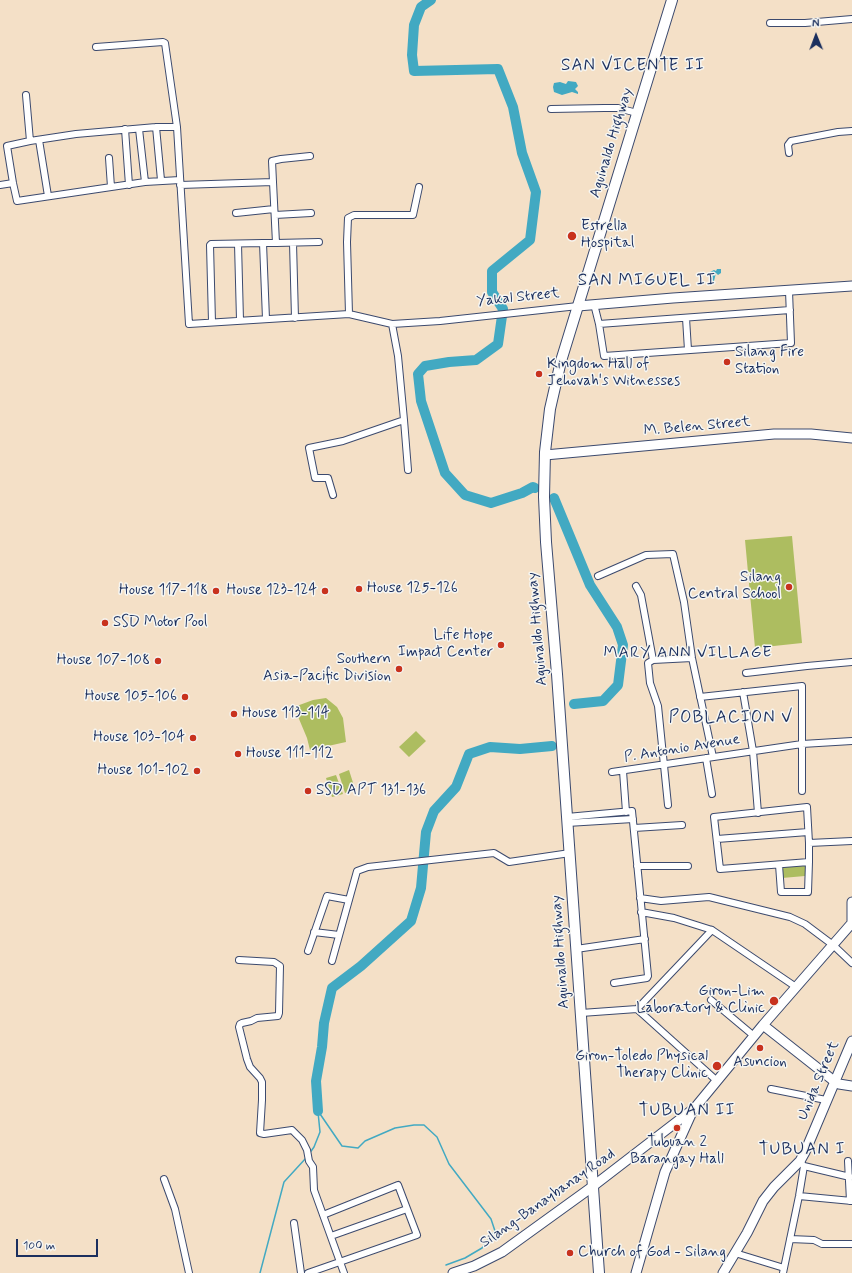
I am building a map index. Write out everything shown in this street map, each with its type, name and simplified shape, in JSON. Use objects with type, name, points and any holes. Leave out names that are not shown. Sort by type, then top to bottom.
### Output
[{"type":"main road","name":"Aguinaldo Highway","points":[[599,1273],[570,853],[546,542],[544,497],[545,455],[548,422],[556,383],[578,306],[672,0]]},
{"type":"street","points":[[770,24],[852,19]]},
{"type":"street","points":[[96,47],[165,43],[177,127],[180,182]]},
{"type":"street","points":[[26,95],[30,141]]},
{"type":"street","points":[[551,109],[618,108],[637,113]]},
{"type":"street","points":[[177,127],[156,127],[76,134],[7,146],[17,202],[48,196],[161,180],[180,182],[273,182]]},
{"type":"street","points":[[156,127],[161,180]]},
{"type":"street","points":[[140,129],[145,182]]},
{"type":"street","points":[[125,130],[129,185]]},
{"type":"street","points":[[789,154],[788,145],[791,141],[838,132],[852,131]]},
{"type":"street","points":[[39,140],[48,196]]},
{"type":"street","points":[[276,243],[272,161],[310,156]]},
{"type":"street","points":[[109,158],[111,187]]},
{"type":"street","name":"Yakal Street","points":[[180,182],[189,324],[349,314],[392,324],[594,304],[852,286]]},
{"type":"street","points":[[0,185],[13,183]]},
{"type":"street","points":[[349,314],[348,218],[354,215],[413,215],[419,188]]},
{"type":"street","points":[[236,213],[312,213]]},
{"type":"street","points":[[212,322],[211,244],[318,242]]},
{"type":"street","points":[[264,243],[266,319]]},
{"type":"street","points":[[293,243],[295,318]]},
{"type":"street","points":[[238,244],[240,320]]},
{"type":"street","points":[[594,304],[604,356],[791,343],[789,291]]},
{"type":"street","points":[[599,324],[790,310]]},
{"type":"street","points":[[686,318],[688,350]]},
{"type":"street","points":[[392,324],[398,356],[408,470]]},
{"type":"street","points":[[333,495],[328,478],[315,478],[309,448],[342,441],[404,420]]},
{"type":"street","name":"M. Belen Street","points":[[545,455],[774,434],[811,434],[852,438]]},
{"type":"street","points":[[598,576],[646,555],[673,554],[684,602],[692,658],[710,757],[712,794]]},
{"type":"street","points":[[636,586],[641,595],[653,660]]},
{"type":"street","points":[[668,805],[658,706],[650,683],[648,663],[653,660],[692,658]]},
{"type":"street","points":[[746,673],[852,662]]},
{"type":"street","points":[[700,697],[802,686],[802,791]]},
{"type":"street","points":[[743,692],[753,751],[758,813]]},
{"type":"street","name":"P. Antonio Avenue","points":[[612,772],[802,744],[852,742]]},
{"type":"street","points":[[623,771],[626,812]]},
{"type":"street","points":[[778,864],[781,892],[808,892],[809,862],[807,807],[714,817],[720,868],[778,864],[809,862]]},
{"type":"street","points":[[567,820],[632,811],[648,976],[647,978],[614,983]]},
{"type":"street","points":[[567,820],[633,819]]},
{"type":"street","points":[[634,828],[682,824]]},
{"type":"street","points":[[717,839],[808,832]]},
{"type":"street","points":[[808,843],[852,841]]},
{"type":"street","points":[[332,961],[358,871],[368,867],[494,853],[509,862],[570,853]]},
{"type":"street","points":[[637,866],[688,866]]},
{"type":"street","points":[[308,951],[327,896],[349,900]]},
{"type":"street","points":[[640,898],[661,900],[702,897],[716,898],[796,919],[833,945],[852,963]]},
{"type":"street","points":[[636,1273],[666,1172],[692,1110],[763,1024],[852,923],[852,902]]},
{"type":"street","points":[[642,912],[674,918],[712,930],[796,987]]},
{"type":"street","points":[[581,1013],[637,1009],[712,930]]},
{"type":"street","points":[[314,932],[339,935]]},
{"type":"street","points":[[576,949],[645,939]]},
{"type":"street","points":[[239,960],[274,962],[280,966],[278,1016],[257,1018],[242,1023],[239,1027],[250,1067],[262,1082],[260,1133],[264,1134],[294,1130],[302,1140],[314,1172],[314,1190],[344,1273]]},
{"type":"street","points":[[711,1000],[754,1036]]},
{"type":"street","points":[[637,1009],[716,1080]]},
{"type":"street","points":[[763,1024],[834,1081],[839,1084],[852,1086]]},
{"type":"street","name":"Unida Street","points":[[723,1273],[763,1202],[774,1187],[802,1163],[826,1100],[852,1041]]},
{"type":"street","points":[[771,1089],[826,1100]]},
{"type":"street","name":"Silang-Banaybanay Road","points":[[453,1273],[474,1266],[502,1252],[592,1187],[692,1110]]},
{"type":"street","points":[[799,1196],[851,1201],[848,1161]]},
{"type":"street","points":[[735,1253],[783,1270],[799,1196],[802,1163],[850,1177]]},
{"type":"street","points":[[164,1179],[175,1209],[189,1273]]},
{"type":"street","points":[[308,1273],[417,1235],[398,1185],[323,1215]]},
{"type":"street","points":[[330,1236],[407,1209]]},
{"type":"street","points":[[294,1223],[301,1273]]},
{"type":"street","points":[[790,1239],[814,1240],[822,1244],[851,1244]]},
{"type":"green space","points":[[792,536],[802,643],[755,648],[745,540]]},
{"type":"green space","points":[[326,698],[337,707],[343,718],[346,742],[310,750],[307,738],[294,707],[313,700]]},
{"type":"green space","points":[[416,731],[426,741],[409,757],[399,747]]},
{"type":"green space","points":[[349,770],[355,789],[345,793],[339,774]]},
{"type":"green space","points":[[336,775],[343,794],[332,797],[326,778]]},
{"type":"green space","points":[[805,866],[805,876],[782,878],[781,867]]},
{"type":"water","points":[[568,81],[576,82],[578,86],[575,89],[578,94],[572,92],[562,95],[554,92],[554,83],[560,82],[566,84]]},
{"type":"water","points":[[717,269],[721,269],[721,273],[718,275],[716,273],[714,281],[711,282],[709,280],[709,274]]},
{"type":"waterway","points":[[431,0],[421,7],[414,25],[412,55],[414,71],[498,69],[513,107],[522,153],[536,192],[530,240],[492,271],[492,292],[503,309],[498,344],[476,360],[425,366],[418,374],[421,401],[445,473],[465,495],[491,503],[522,493],[533,487],[535,488]]},
{"type":"waterway","points":[[554,498],[590,585],[617,627],[623,645],[618,685],[603,701],[574,704]]},
{"type":"waterway","points":[[318,1111],[316,1081],[322,1047],[324,1023],[332,988],[361,966],[411,921],[421,888],[426,832],[434,811],[456,787],[469,754],[490,747],[520,749],[552,746]]},
{"type":"waterway","points":[[318,1111],[342,1146],[358,1148],[365,1141],[395,1128],[414,1125],[424,1125],[437,1137],[449,1164],[491,1219],[495,1231],[482,1248],[465,1258],[446,1265]]},
{"type":"waterway","points":[[309,1154],[314,1147],[320,1132],[318,1112]]},
{"type":"waterway","points":[[260,1273],[284,1182],[306,1158]]},
{"type":"place","name":"Estrella Hospital","points":[[572,236]]},
{"type":"place","name":"Silang Fire Station","points":[[727,362]]},
{"type":"place","name":"Kingdom Hall of Jehovah's Witnesses","points":[[539,374]]},
{"type":"place","name":"Silang Central School","points":[[789,587]]},
{"type":"place","name":"House 125-126","points":[[359,589]]},
{"type":"place","name":"House 117-118","points":[[216,591]]},
{"type":"place","name":"House 123-124","points":[[325,591]]},
{"type":"place","name":"SSD Motor Pool","points":[[105,623]]},
{"type":"place","name":"Life Hope Impact Center","points":[[501,645]]},
{"type":"place","name":"House 107-108","points":[[158,661]]},
{"type":"place","name":"Southern Asia-Pacific Division","points":[[399,669]]},
{"type":"place","name":"House 105-106","points":[[185,697]]},
{"type":"place","name":"House 113-114","points":[[234,714]]},
{"type":"place","name":"House 103-104","points":[[193,738]]},
{"type":"place","name":"House 111-112","points":[[238,754]]},
{"type":"place","name":"House 101-102","points":[[197,771]]},
{"type":"place","name":"SSD APT 131-136","points":[[308,791]]},
{"type":"place","name":"Giron-Lim Laboratory & Clinic","points":[[774,1001]]},
{"type":"place","name":"Asuncion","points":[[760,1048]]},
{"type":"place","name":"Giron-Toledo Physical Therapy Clinic","points":[[717,1066]]},
{"type":"place","name":"Tubuan 2 Barangay Hall","points":[[677,1128]]},
{"type":"place","name":"Church of God - Silang","points":[[570,1253]]},
{"type":"district","name":"SAN VICENTE II","points":[[633,66]]},
{"type":"district","name":"SAN MIGUEL II","points":[[647,281]]},
{"type":"district","name":"MARY ANN VILLAGE","points":[[688,654]]},
{"type":"district","name":"POBLACION V","points":[[731,718]]},
{"type":"district","name":"TUBUAN II","points":[[687,1111]]},
{"type":"district","name":"TUBUAN I","points":[[802,1150]]}]
